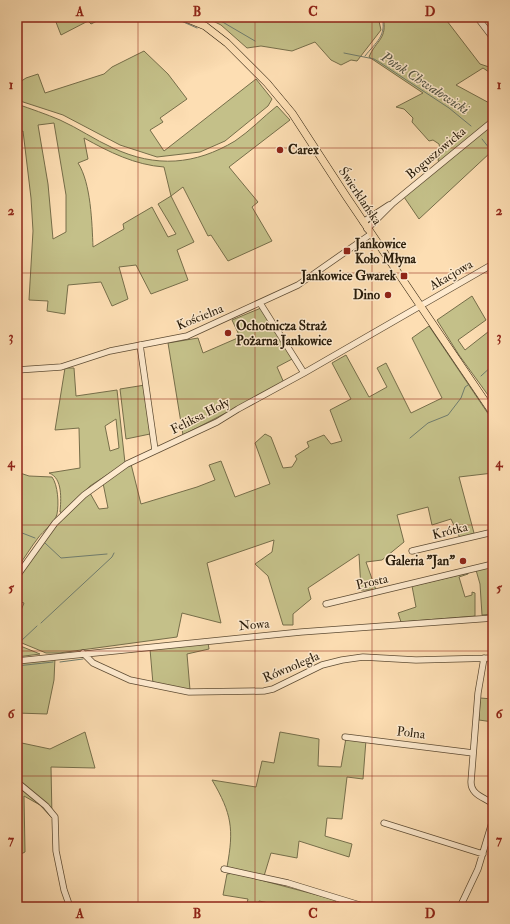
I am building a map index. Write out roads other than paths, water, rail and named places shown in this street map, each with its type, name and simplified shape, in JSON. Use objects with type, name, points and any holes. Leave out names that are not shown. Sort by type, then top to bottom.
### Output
[{"type":"main road","name":"Świerklańska","points":[[183,17],[205,26],[227,43],[267,83],[292,113],[369,232],[493,413]]},
{"type":"street","points":[[477,17],[493,38]]},
{"type":"street","name":"Boguszowicka","points":[[363,222],[393,203],[493,121]]},
{"type":"street","name":"Boguszowicka","points":[[369,232],[393,203]]},
{"type":"street","name":"Kościelna","points":[[17,370],[61,367],[110,351],[187,336],[298,285],[369,232]]},
{"type":"street","name":"Akacjowa","points":[[420,306],[493,264]]},
{"type":"street","points":[[260,303],[304,374]]},
{"type":"street","name":"Feliksa Hoły","points":[[17,576],[55,523],[84,495],[127,464],[217,422],[243,406],[304,374],[420,306]]},
{"type":"street","points":[[140,345],[155,450]]},
{"type":"street","name":"Krótka","points":[[412,551],[493,532]]},
{"type":"street","name":"Prosta","points":[[326,604],[493,564]]},
{"type":"street","name":"Nowa","points":[[17,661],[315,630],[493,618]]},
{"type":"street","name":"Równoległa","points":[[83,653],[93,662],[130,680],[190,692],[264,691],[273,689],[322,665],[353,658],[416,660],[493,658]]},
{"type":"street","points":[[484,658],[479,687],[471,789],[493,804]]},
{"type":"street","name":"Polna","points":[[345,737],[473,753]]},
{"type":"street","points":[[17,782],[46,806],[55,817],[58,858],[64,890],[70,907]]},
{"type":"street","points":[[460,907],[475,876],[493,819]]},
{"type":"street","points":[[384,823],[483,854]]},
{"type":"street","points":[[224,869],[288,883],[366,907]]},
{"type":"waterway","points":[[172,17],[197,28]]},
{"type":"waterway","name":"Potok Chwałowicki","points":[[214,17],[255,41]]},
{"type":"waterway","points":[[365,56],[377,43],[382,34],[382,17]]},
{"type":"waterway","name":"Potok Chwałowicki","points":[[344,53],[374,59],[449,108],[471,126]]},
{"type":"waterway","name":"Potok Chwałowicki","points":[[482,139],[493,153]]},
{"type":"waterway","points":[[481,376],[493,365]]},
{"type":"waterway","points":[[410,438],[428,423],[448,415],[461,398],[465,387],[468,385]]},
{"type":"waterway","points":[[17,531],[35,538]]},
{"type":"waterway","points":[[45,543],[61,558],[107,554]]},
{"type":"waterway","points":[[41,623],[112,557],[114,553]]},
{"type":"waterway","points":[[21,641],[37,626]]},
{"type":"waterway","points":[[60,662],[83,659]]},
{"type":"waterway","points":[[17,666],[53,662]]},
{"type":"place","name":"Carex","points":[[280,150]]},
{"type":"place","name":"Jankowice Koło Młyna","points":[[347,251]]},
{"type":"place","name":"Jankowice Gwarek","points":[[404,276]]},
{"type":"place","name":"Dino","points":[[388,295]]},
{"type":"place","name":"Ochotnicza Straż Pożarna Jankowice","points":[[228,333]]},
{"type":"place","name":"Galeria \"Jan\"","points":[[463,561]]}]
